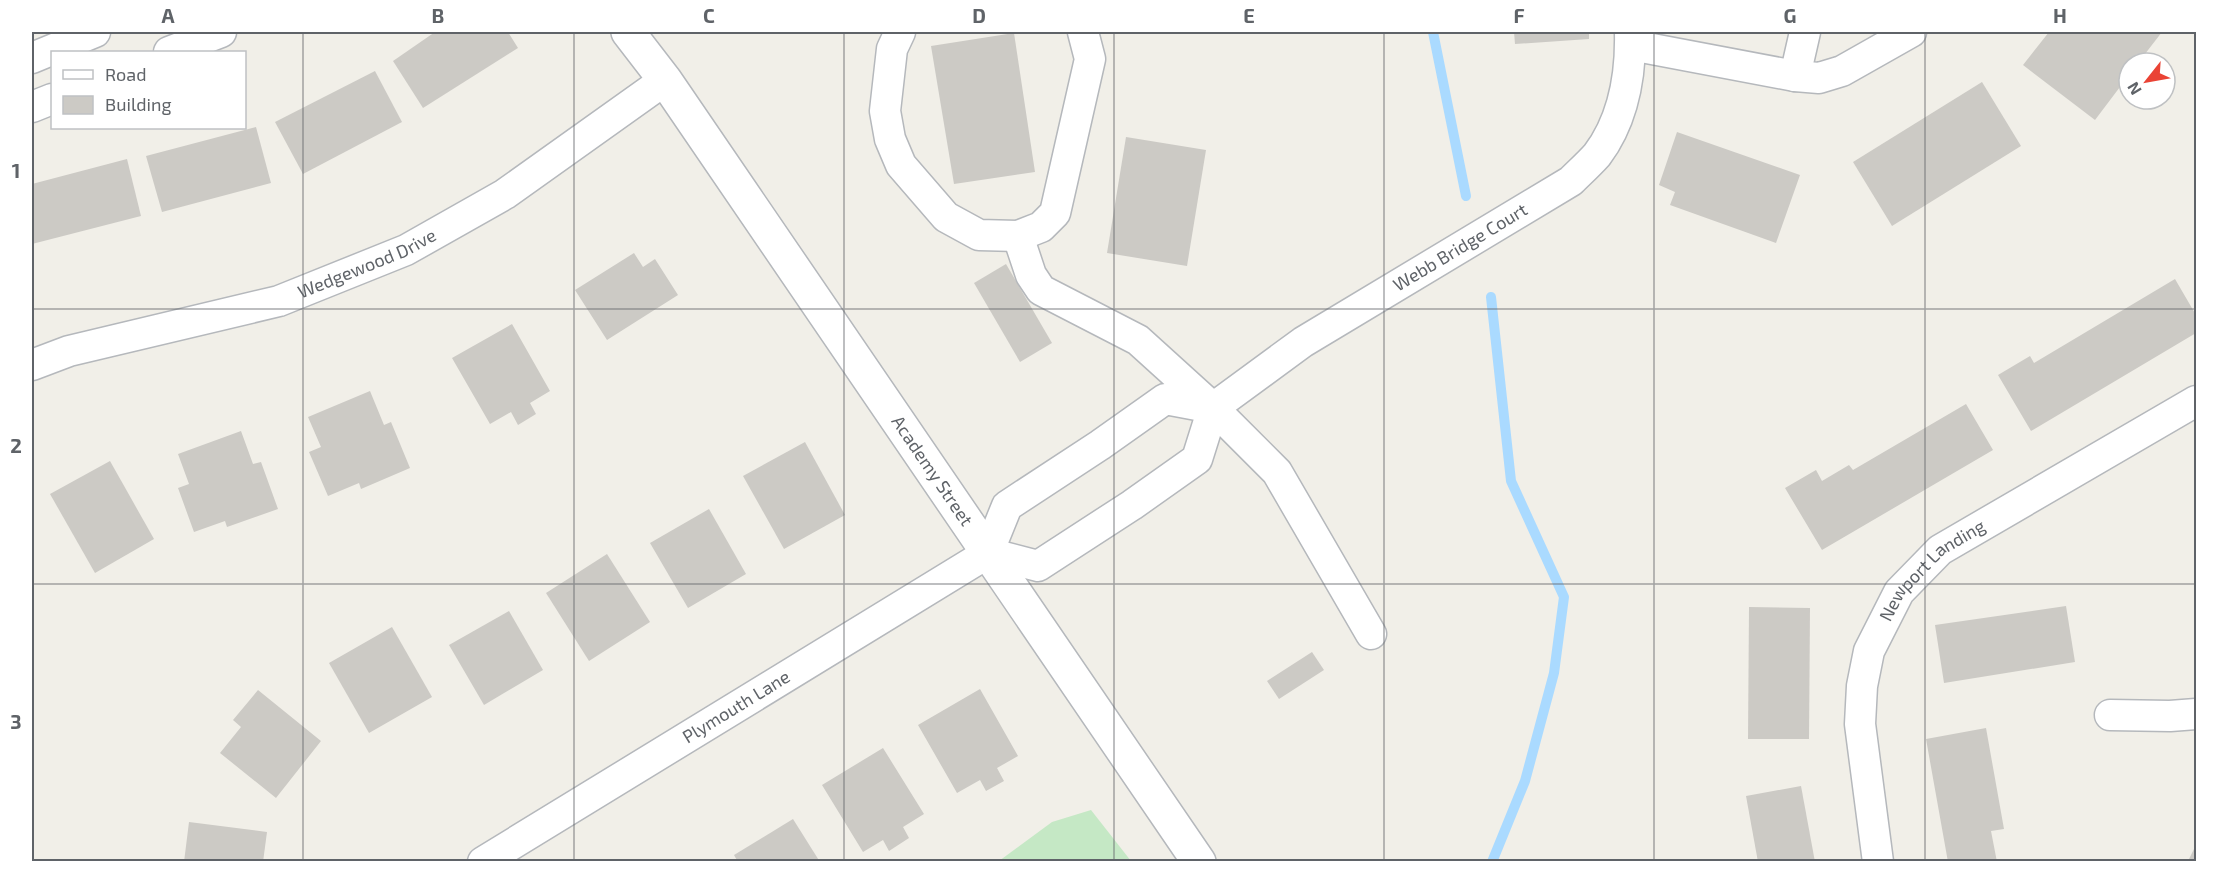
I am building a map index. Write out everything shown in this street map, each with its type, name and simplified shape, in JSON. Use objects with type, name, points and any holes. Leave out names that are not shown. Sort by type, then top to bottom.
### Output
[{"type":"street","points":[[32,58],[95,32]]},
{"type":"street","points":[[172,51],[221,32]]},
{"type":"street","name":"Academy Street","points":[[628,32],[665,80],[1199,861]]},
{"type":"street","points":[[900,32],[892,49],[885,111],[890,139],[901,165],[946,217],[979,236],[1018,236],[1041,227],[1055,213],[1090,59],[1083,32]]},
{"type":"street","points":[[1795,76],[1805,32]]},
{"type":"street","points":[[1631,38],[1795,76],[1819,78],[1842,71],[1911,32]]},
{"type":"street","name":"Webb Bridge Court","points":[[1213,408],[1303,342],[1571,181],[1596,155],[1616,123],[1628,85],[1631,38]]},
{"type":"street","name":"Wedgewood Drive","points":[[32,365],[69,351],[279,301],[406,250],[505,194],[665,80]]},
{"type":"street","points":[[32,107],[51,99]]},
{"type":"street","points":[[1018,236],[1031,275],[1041,290],[1138,340],[1213,408],[1276,472],[1371,634]]},
{"type":"street","points":[[1165,399],[1213,408],[1197,459],[1132,505],[1038,566],[988,553],[1007,506],[1165,399]]},
{"type":"street","name":"Newport Landing","points":[[1878,861],[1860,724],[1862,686],[1869,651],[1899,592],[1940,550],[2196,400]]},
{"type":"street","name":"Plymouth Lane","points":[[483,861],[988,553]]},
{"type":"street","points":[[2110,715],[2196,714]]},
{"type":"green space","points":[[1091,810],[1131,861],[999,861],[1052,822]]},
{"type":"building","points":[[435,32],[508,32],[518,48],[423,108],[393,61]]},
{"type":"building","points":[[1514,32],[1589,32],[1589,39],[1515,44]]},
{"type":"building","points":[[2049,32],[2162,32],[2147,51],[2117,51],[2117,91],[2095,120],[2023,65]]},
{"type":"building","points":[[1014,33],[1035,172],[954,184],[931,46]]},
{"type":"building","points":[[375,71],[402,122],[303,174],[275,122]]},
{"type":"building","points":[[1982,82],[2021,146],[1892,226],[1853,162]]},
{"type":"building","points":[[256,127],[271,183],[162,212],[146,156]]},
{"type":"building","points":[[1677,132],[1800,175],[1776,243],[1670,205],[1675,192],[1659,185]]},
{"type":"building","points":[[1126,137],[1206,150],[1187,266],[1107,253]]},
{"type":"building","points":[[127,159],[141,216],[32,244],[32,184]]},
{"type":"building","points":[[634,253],[643,267],[655,259],[678,295],[607,340],[575,290]]},
{"type":"building","points":[[1006,264],[1052,343],[1020,362],[974,283]]},
{"type":"building","points":[[2175,279],[2196,315],[2196,333],[2031,431],[1998,375],[2030,356],[2034,363]]},
{"type":"building","points":[[512,324],[550,391],[530,403],[536,414],[518,425],[511,412],[490,424],[452,358]]},
{"type":"building","points":[[370,391],[384,425],[391,422],[410,468],[361,489],[359,483],[328,496],[309,452],[321,447],[308,417]]},
{"type":"building","points":[[1966,404],[1993,450],[1822,550],[1785,488],[1816,470],[1822,481],[1849,465],[1853,470]]},
{"type":"building","points":[[241,431],[253,464],[261,462],[278,509],[227,527],[225,521],[194,532],[178,488],[189,484],[178,454]]},
{"type":"building","points":[[805,442],[845,515],[784,549],[743,476]]},
{"type":"building","points":[[110,461],[154,539],[95,573],[50,494]]},
{"type":"building","points":[[709,509],[746,574],[688,608],[650,543]]},
{"type":"building","points":[[607,554],[650,622],[589,661],[546,593]]},
{"type":"building","points":[[2066,606],[2075,662],[1944,683],[1935,625]]},
{"type":"building","points":[[1749,607],[1810,608],[1809,739],[1748,739]]},
{"type":"building","points":[[509,611],[543,670],[484,705],[449,645]]},
{"type":"building","points":[[392,627],[432,697],[369,733],[329,663]]},
{"type":"building","points":[[1312,652],[1324,670],[1279,699],[1267,681]]},
{"type":"building","points":[[980,689],[1018,756],[997,768],[1004,781],[986,791],[980,780],[957,793],[918,725]]},
{"type":"building","points":[[258,690],[321,741],[276,798],[220,753],[241,727],[233,720]]},
{"type":"building","points":[[1986,728],[2004,829],[1991,831],[1997,862],[1948,862],[1926,739]]},
{"type":"building","points":[[883,748],[924,814],[903,827],[909,838],[889,851],[883,840],[863,852],[822,785]]},
{"type":"building","points":[[1801,786],[1815,862],[1758,862],[1746,796]]},
{"type":"building","points":[[793,819],[820,862],[738,862],[734,855]]},
{"type":"building","points":[[189,822],[267,832],[263,862],[184,862]]},
{"type":"building","points":[[2196,845],[2196,862],[2193,862],[2189,859]]},
{"type":"waterway","points":[[1433,32],[1466,196]]},
{"type":"waterway","points":[[1491,297],[1511,481],[1564,597],[1554,673],[1525,781],[1492,862]]}]
